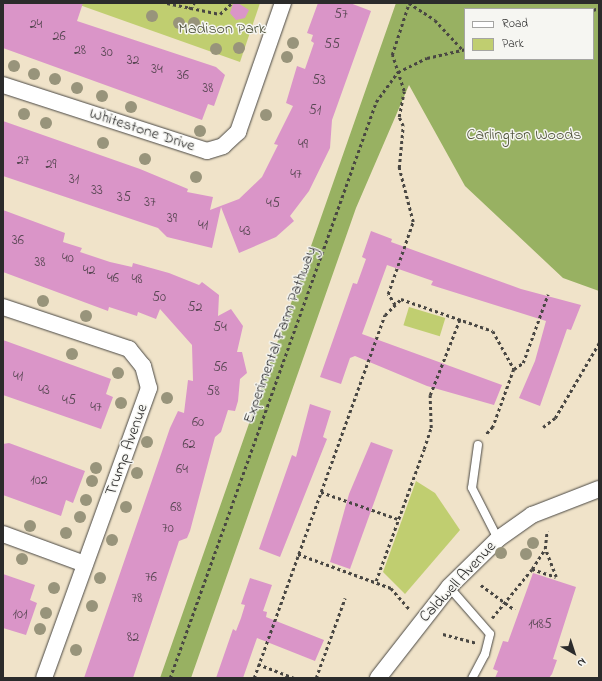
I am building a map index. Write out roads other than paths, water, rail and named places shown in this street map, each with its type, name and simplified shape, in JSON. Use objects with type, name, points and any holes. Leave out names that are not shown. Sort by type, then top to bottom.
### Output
[{"type":"street","name":"Whitestone Drive","points":[[3,85],[207,151],[223,146],[238,132],[283,3]]},
{"type":"street","name":"Trump Avenue","points":[[3,307],[129,349],[143,366],[149,388],[44,678]]},
{"type":"street","name":"Caldwell Avenue","points":[[378,678],[449,587],[498,539],[532,515],[599,489]]},
{"type":"street","points":[[3,534],[85,564]]},
{"type":"lane","points":[[478,445],[472,488],[498,539]]},
{"type":"lane","points":[[449,587],[490,634],[472,678]]},
{"type":"park label","name":"Madison Park","points":[[222,29]]},
{"type":"park label","name":"Carlington Woods","points":[[524,135]]}]
